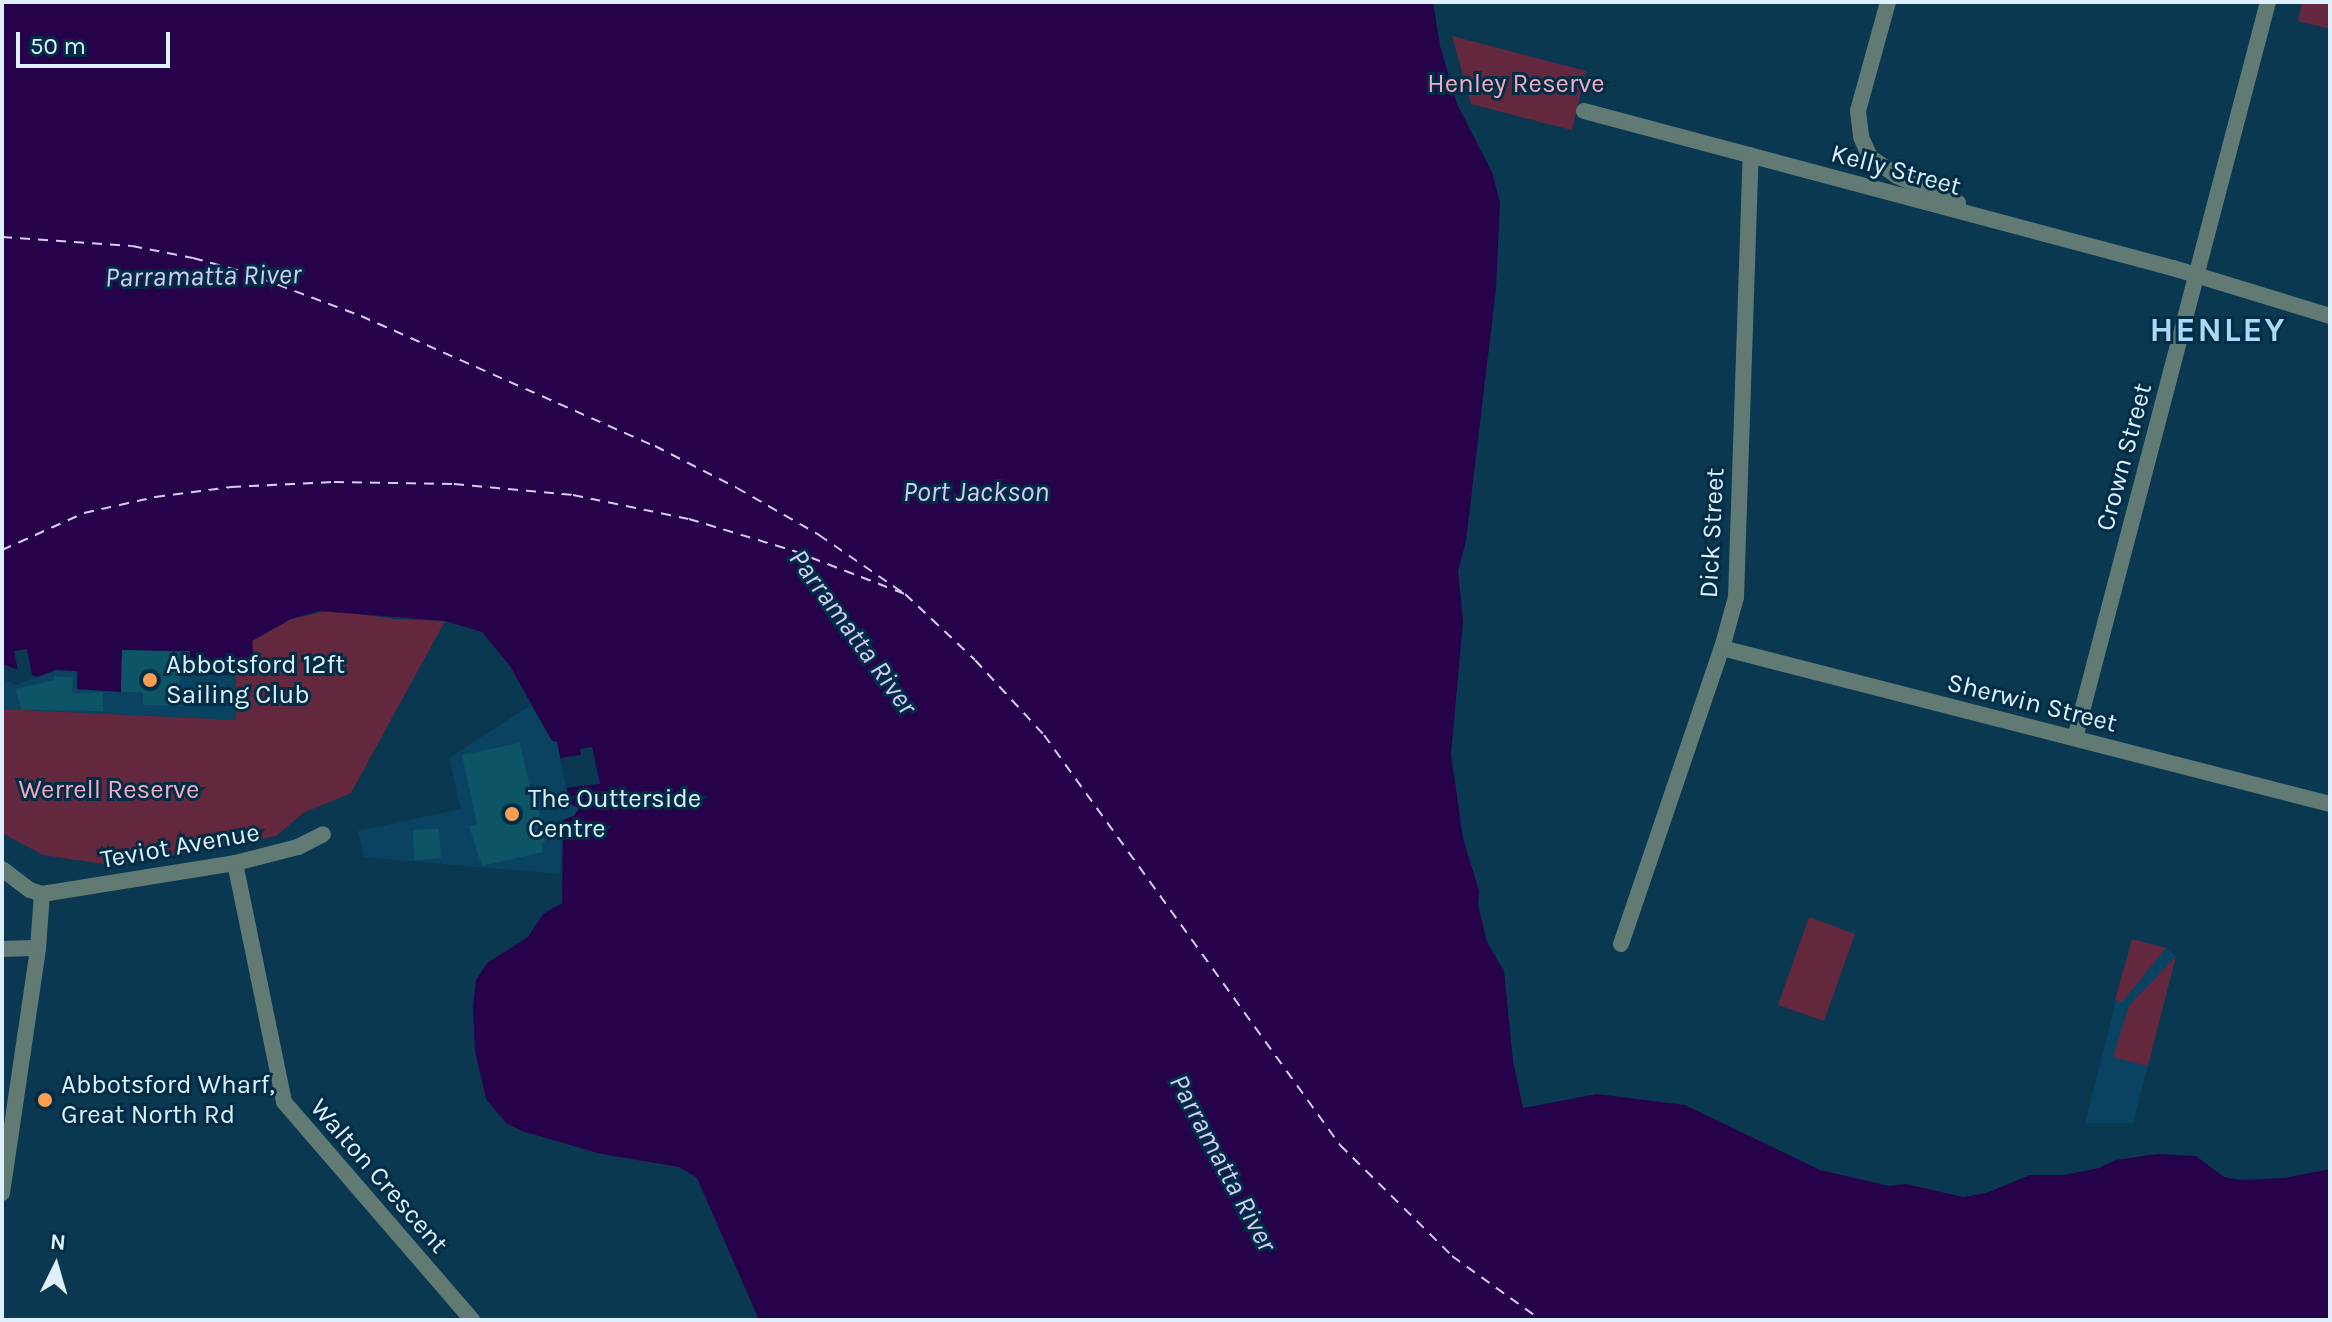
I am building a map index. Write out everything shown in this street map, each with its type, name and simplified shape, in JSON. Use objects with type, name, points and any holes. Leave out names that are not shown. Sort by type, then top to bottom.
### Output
[{"type":"street","points":[[1888,2],[1858,111],[1861,137],[1870,157],[1897,176],[1992,220]]},
{"type":"street","name":"Crown Street","points":[[2075,738],[2268,2]]},
{"type":"street","name":"Kelly Street","points":[[1584,111],[2197,275],[2330,316]]},
{"type":"street","name":"Dick Street","points":[[1621,944],[1722,648],[1736,597],[1751,155]]},
{"type":"street","name":"Sherwin Street","points":[[1722,648],[2330,804]]},
{"type":"street","name":"Teviot Avenue","points":[[42,894],[235,863],[298,847],[323,834]]},
{"type":"street","name":"Walton Crescent","points":[[235,863],[284,1102],[472,1320]]},
{"type":"street","points":[[2,869],[30,890],[42,894],[38,948],[5,1150],[2,1193]]},
{"type":"street","points":[[2,949],[38,948]]},
{"type":"shaded area","points":[[122,650],[191,651],[220,675],[235,674],[236,720],[2,709],[2,679],[16,685],[56,670],[78,671],[120,691]]},
{"type":"shaded area","points":[[531,705],[552,741],[557,741],[579,808],[574,816],[563,820],[560,874],[364,857],[358,831],[461,809],[449,758]]},
{"type":"shaded area","points":[[2132,939],[2166,948],[2176,956],[2133,1123],[2085,1123]]},
{"type":"green space","points":[[2302,2],[2330,2],[2330,29],[2298,21]]},
{"type":"green space","name":"Henley Reserve","points":[[1452,36],[1586,71],[1572,130],[1471,104]]},
{"type":"green space","name":"Werrell Reserve","points":[[333,610],[394,619],[445,621],[351,793],[303,813],[276,836],[117,866],[43,855],[2,833],[2,709],[236,720],[235,674],[255,673],[252,641],[291,619]]},
{"type":"green space","points":[[1809,917],[1855,934],[1824,1021],[1778,1005]]},
{"type":"green space","points":[[2132,939],[2166,948],[2122,1002],[2115,1000]]},
{"type":"green space","points":[[2176,956],[2148,1066],[2113,1057],[2129,1006]]},
{"type":"water","name":"Port Jackson","points":[[2,2],[1433,2],[1440,46],[1457,104],[1492,172],[1500,203],[1496,288],[1466,541],[1458,571],[1463,622],[1451,754],[1463,838],[1479,891],[1478,905],[1487,942],[1504,971],[1513,1061],[1523,1108],[1597,1094],[1685,1105],[1820,1170],[1889,1186],[1906,1184],[1963,1197],[1986,1193],[2030,1175],[2064,1175],[2099,1168],[2116,1160],[2157,1154],[2196,1156],[2224,1177],[2240,1180],[2284,1178],[2330,1169],[2330,1320],[759,1320],[697,1178],[679,1167],[601,1154],[522,1131],[506,1123],[486,1099],[475,1051],[473,1007],[476,980],[487,963],[528,937],[543,914],[562,903],[563,820],[574,816],[579,808],[570,804],[557,742],[552,741],[510,666],[482,632],[445,621],[319,611],[291,619],[252,641],[254,660],[235,674],[190,675],[190,651],[122,650],[121,692],[77,689],[77,671],[56,670],[37,677],[2,664]]},
{"type":"pier","points":[[27,649],[33,680],[18,672],[14,651]]},
{"type":"pier","points":[[592,747],[600,784],[566,788],[560,758],[581,755],[580,749]]},
{"type":"building","name":"Abbotsford 12ft Sailing Club","points":[[122,650],[180,652],[179,706],[143,705],[143,692],[121,692]]},
{"type":"building","points":[[54,676],[73,678],[72,693],[103,692],[103,711],[21,710],[16,689],[54,680]]},
{"type":"building","name":"The Outterside Centre","points":[[520,743],[533,802],[537,802],[545,843],[542,843],[543,852],[482,866],[469,826],[477,824],[462,755]]},
{"type":"building","points":[[439,829],[441,858],[414,860],[413,830]]},
{"type":"ferry route","points":[[2,237],[132,246],[193,258],[244,272],[361,316],[655,446],[819,535],[902,592]]},
{"type":"ferry route","points":[[2,550],[84,513],[155,497],[231,487],[334,482],[454,484],[573,495],[689,519],[794,551],[905,594],[975,660],[1044,735],[1340,1145],[1452,1256],[1541,1320]]},
{"type":"place","name":"Abbotsford 12ft Sailing Club","points":[[150,680]]},
{"type":"place","name":"The Outterside Centre","points":[[512,814]]},
{"type":"place","name":"Abbotsford Wharf, Great North Rd","points":[[45,1100]]},
{"type":"district","name":"HENLEY","points":[[2218,331]]},
{"type":"water label","name":"Parramatta River","points":[[203,276]]},
{"type":"water label","name":"Parramatta River","points":[[853,632]]},
{"type":"water label","name":"Parramatta River","points":[[1223,1163]]}]
